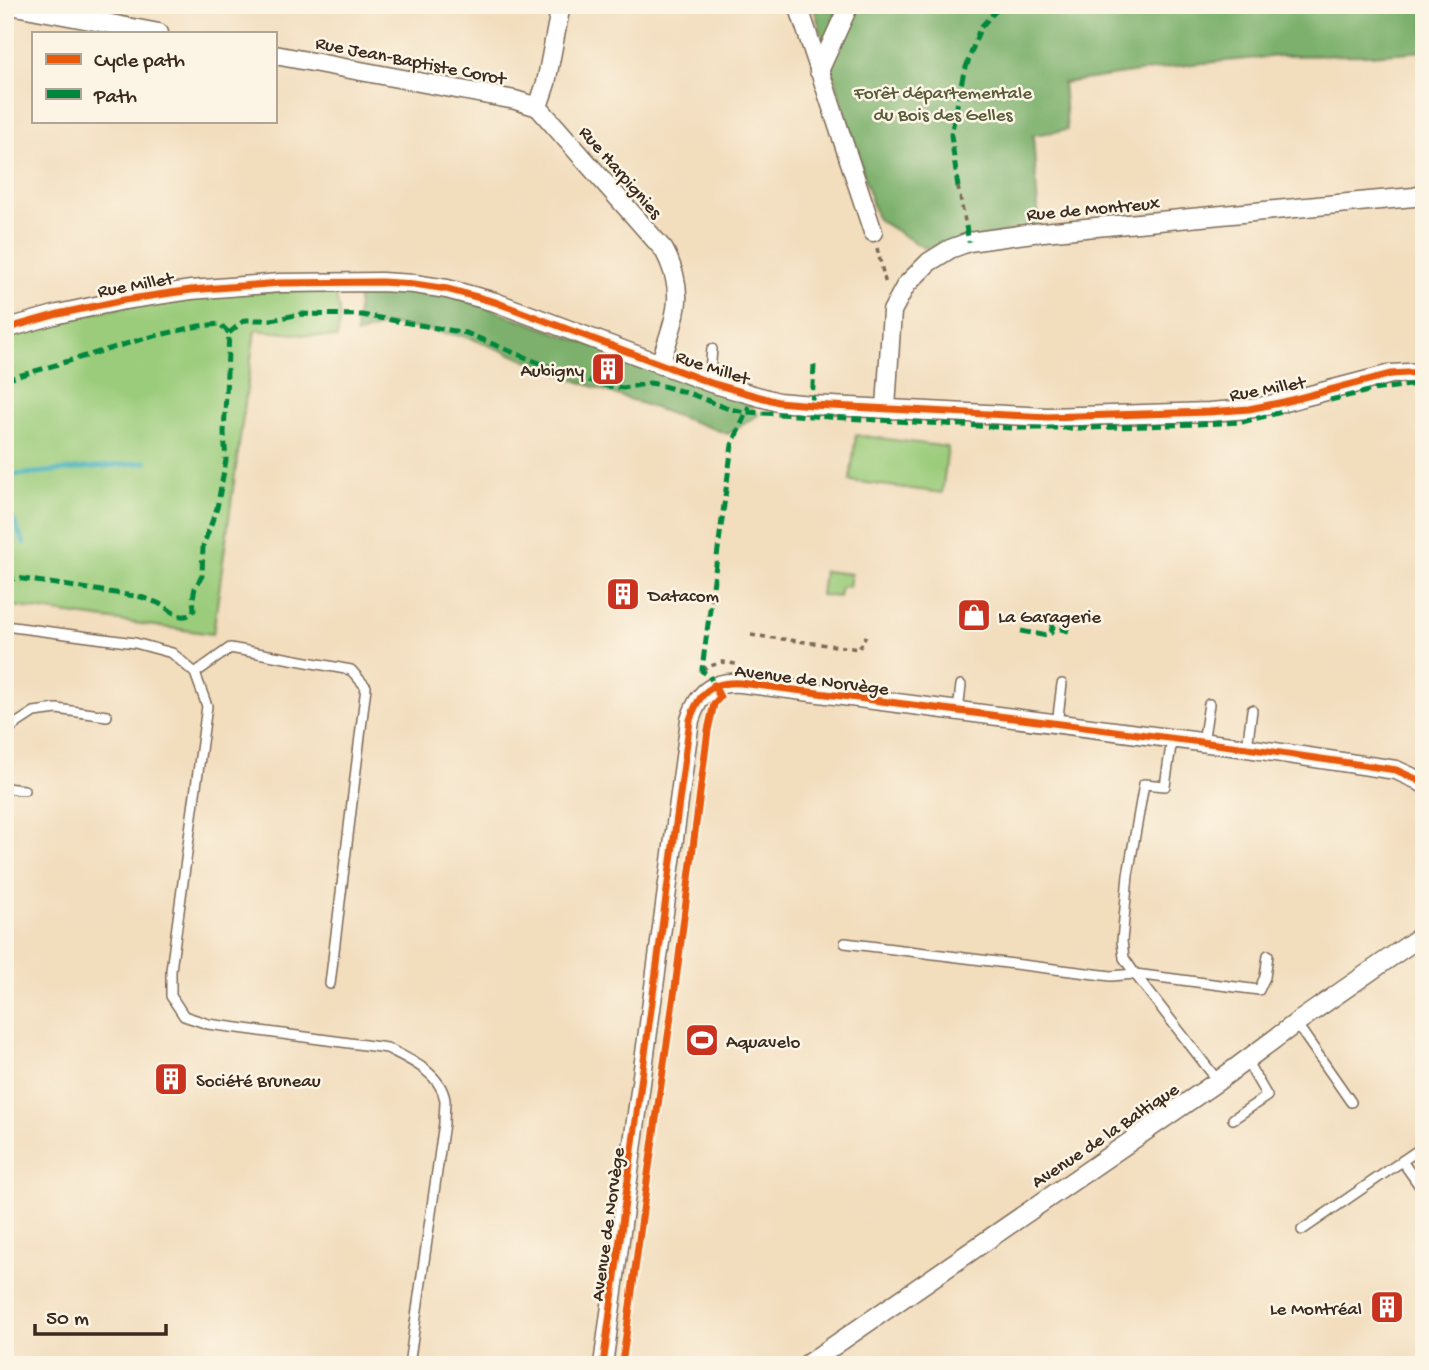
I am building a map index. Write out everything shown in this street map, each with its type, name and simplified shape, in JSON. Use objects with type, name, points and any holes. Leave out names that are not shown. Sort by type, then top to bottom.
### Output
[{"type":"street","points":[[10,5],[154,32]]},
{"type":"street","points":[[538,107],[546,83],[561,5]]},
{"type":"street","points":[[798,5],[873,232]]},
{"type":"street","points":[[820,71],[849,5]]},
{"type":"street","name":"Rue Jean-Baptiste Corot","points":[[276,55],[515,100],[538,107]]},
{"type":"street","name":"Rue Harpignies","points":[[538,107],[664,250],[673,268],[677,292],[676,315],[660,365]]},
{"type":"street","name":"Rue de Montreux","points":[[887,408],[892,311],[906,285],[929,262],[950,249],[969,242],[1033,233],[1424,194]]},
{"type":"street","name":"Rue Millet","points":[[5,329],[111,302],[191,290],[280,283],[392,283],[447,289],[484,299],[709,383],[778,402],[1047,417],[1209,412],[1249,409],[1391,374],[1424,372]]},
{"type":"street","name":"Avenue de Norvège","points":[[603,1365],[690,720],[698,701],[714,685],[730,682],[1247,748],[1396,770],[1424,784]]},
{"type":"street","name":"Avenue de la Baltique","points":[[817,1362],[1424,934]]},
{"type":"lane","points":[[709,383],[712,349]]},
{"type":"lane","points":[[5,626],[135,643],[172,653],[195,673],[206,706],[170,970],[171,996],[184,1016],[208,1024],[387,1048],[414,1061],[433,1076],[445,1098],[444,1123],[409,1365]]},
{"type":"lane","points":[[195,673],[230,648],[351,670],[366,687],[330,984]]},
{"type":"lane","points":[[1057,723],[1062,684]]},
{"type":"lane","points":[[958,712],[961,685]]},
{"type":"lane","points":[[1203,743],[1209,704]]},
{"type":"lane","points":[[5,731],[34,712],[57,709],[107,716]]},
{"type":"lane","points":[[1247,748],[1252,710]]},
{"type":"lane","points":[[1172,739],[1166,786],[1144,785],[1128,875],[1122,942],[1124,958],[1218,1081]]},
{"type":"lane","points":[[5,788],[24,790]]},
{"type":"lane","points":[[845,943],[1111,976],[1135,974],[1259,990],[1265,977],[1268,955]]},
{"type":"lane","points":[[1296,1023],[1351,1102]]},
{"type":"lane","points":[[1233,1119],[1267,1096],[1246,1060]]},
{"type":"lane","points":[[1302,1230],[1424,1146]]},
{"type":"lane","points":[[1402,1161],[1424,1192]]},
{"type":"path","points":[[958,187],[966,226]]},
{"type":"path","points":[[873,232],[892,311]]},
{"type":"path","points":[[751,635],[859,649],[866,636]]},
{"type":"green space","name":"Forêt départementale du Bois des Gelles","points":[[813,5],[1424,5],[1424,51],[1369,55],[1279,56],[1193,64],[1063,83],[1067,130],[1033,135],[1039,226],[924,248],[877,219]]},
{"type":"green space","points":[[359,288],[452,295],[749,402],[758,415],[728,434],[580,382],[468,337],[389,324],[356,335]]},
{"type":"green space","points":[[335,291],[340,317],[337,338],[255,330],[213,634],[5,605],[5,336],[86,314],[202,293]]},
{"type":"green space","points":[[856,435],[948,447],[942,493],[850,481]]},
{"type":"green space","points":[[824,571],[851,574],[849,587],[841,586],[839,597],[821,595]]},
{"type":"waterway","points":[[5,476],[146,462]]},
{"type":"waterway","points":[[5,503],[24,543]]},
{"type":"marked path","points":[[958,187],[951,135],[963,76],[980,28],[1001,5]]},
{"type":"marked path","points":[[966,226],[969,242]]},
{"type":"marked path","points":[[5,579],[17,578],[141,597],[181,616],[194,610],[195,588],[202,576],[203,546],[217,508],[226,460],[224,433],[229,333],[245,320],[271,320],[301,314],[362,315],[466,333],[539,363],[607,386],[623,388],[656,384],[729,409],[746,412],[1012,428],[1092,428],[1242,422],[1286,411]]},
{"type":"marked path","points":[[5,380],[146,338],[199,326],[220,324],[229,333]]},
{"type":"marked path","points":[[812,405],[814,365]]},
{"type":"marked path","points":[[1330,400],[1373,390],[1424,383]]},
{"type":"marked path","points":[[714,685],[702,669],[732,445],[749,406]]},
{"type":"marked path","points":[[1021,631],[1042,635],[1051,633],[1052,627],[1069,631]]},
{"type":"cycle path","points":[[5,329],[124,300],[191,290],[280,283],[381,282],[447,289],[495,302],[711,383],[778,402],[812,405],[1047,417],[1209,412],[1249,409],[1391,374],[1424,372]]},
{"type":"cycle path","points":[[603,1365],[690,720],[702,695],[708,690],[722,684],[741,683],[1247,748],[1396,770],[1424,784]]},
{"type":"cycle path","points":[[622,1365],[708,730],[714,704],[720,697],[714,685]]},
{"type":"place","name":"Aubigny","points":[[608,369]]},
{"type":"place","name":"Datacom","points":[[623,594]]},
{"type":"place","name":"La Garagerie","points":[[974,615]]},
{"type":"place","name":"Aquavelo","points":[[702,1040]]},
{"type":"place","name":"Société Bruneau","points":[[171,1079]]},
{"type":"place","name":"Le Montréal","points":[[1387,1307]]}]
